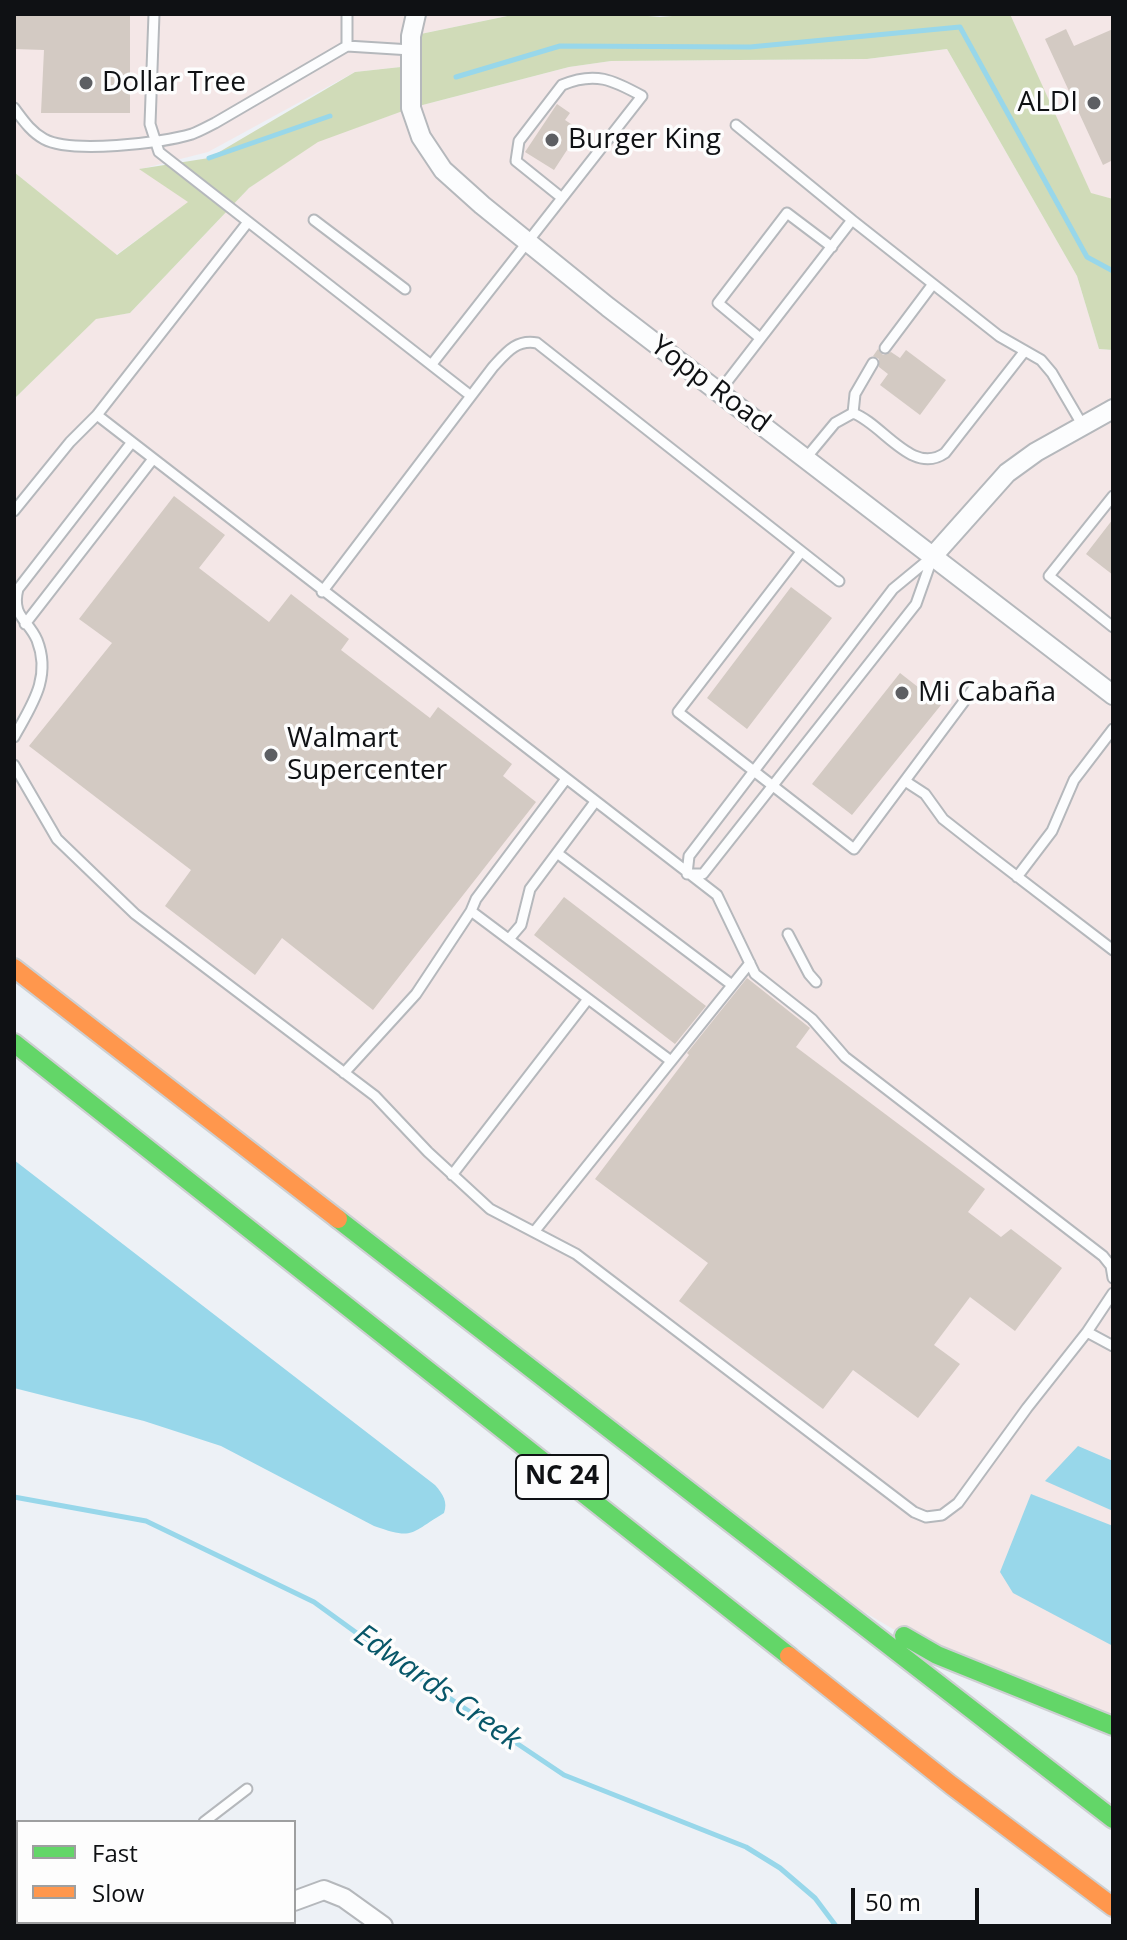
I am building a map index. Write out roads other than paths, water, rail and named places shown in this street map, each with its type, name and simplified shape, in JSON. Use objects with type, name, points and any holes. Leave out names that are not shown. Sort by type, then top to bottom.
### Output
[{"type":"highway","name":"NC 24","points":[[14,968],[1113,1819]]},
{"type":"highway","name":"NC 24","points":[[14,1043],[951,1785],[1113,1907]]},
{"type":"highway","points":[[788,1567],[937,1655],[1113,1726]]},
{"type":"highway","points":[[951,1785],[1094,1915]]},
{"type":"street","name":"Yopp Road","points":[[416,14],[411,50],[411,108],[421,137],[443,170],[528,242],[719,392],[1113,695]]},
{"type":"street","points":[[933,556],[1007,473],[1036,452],[1113,409]]},
{"type":"street","points":[[296,1900],[324,1890],[344,1898],[383,1926]]},
{"type":"lane","points":[[154,14],[150,124],[159,152],[471,396]]},
{"type":"lane","points":[[347,14],[347,46]]},
{"type":"lane","points":[[14,108],[30,129],[47,141],[77,145],[154,141],[193,133],[215,123],[347,46],[411,50]]},
{"type":"lane","points":[[432,364],[642,96],[612,79],[596,78],[562,85],[519,141],[516,161],[562,198]]},
{"type":"lane","points":[[736,125],[999,336],[1041,360],[1083,426]]},
{"type":"lane","points":[[760,338],[718,303],[787,213],[832,247]]},
{"type":"lane","points":[[314,220],[405,289]]},
{"type":"lane","points":[[719,392],[852,220]]},
{"type":"lane","points":[[14,511],[70,442],[97,415],[248,222]]},
{"type":"lane","points":[[885,348],[933,284]]},
{"type":"lane","points":[[322,592],[471,396],[509,350],[520,343],[537,343],[839,581]]},
{"type":"lane","points":[[853,413],[866,418],[918,459],[936,459],[945,453],[1024,352]]},
{"type":"lane","points":[[853,413],[855,394],[873,363]]},
{"type":"lane","points":[[806,458],[835,423],[853,413]]},
{"type":"lane","points":[[97,415],[717,895],[755,974],[824,1030],[845,1057],[1103,1256],[1111,1266],[1113,1278]]},
{"type":"lane","points":[[14,737],[38,696],[41,665],[37,640],[15,602],[18,589],[132,442]]},
{"type":"lane","points":[[25,624],[153,459]]},
{"type":"lane","points":[[1113,496],[1049,576],[1113,627]]},
{"type":"lane","points":[[801,552],[678,712],[772,786],[854,849],[974,688]]},
{"type":"lane","points":[[687,874],[689,856],[893,589],[933,556]]},
{"type":"lane","points":[[687,874],[703,874],[916,604],[933,556]]},
{"type":"lane","points":[[1017,877],[1052,831],[1074,780],[1113,729]]},
{"type":"lane","points":[[14,765],[57,839],[135,914],[375,1096],[490,1209],[576,1254],[914,1512],[926,1517],[942,1515],[958,1503],[1113,1293]]},
{"type":"lane","points":[[344,1073],[416,994],[476,899],[566,779]]},
{"type":"lane","points":[[905,781],[925,794],[943,819],[1113,950]]},
{"type":"lane","points":[[509,939],[521,925],[530,889],[595,802]]},
{"type":"lane","points":[[557,853],[732,985]]},
{"type":"lane","points":[[471,911],[671,1061]]},
{"type":"lane","points":[[788,934],[816,982]]},
{"type":"lane","points":[[534,1232],[750,963]]},
{"type":"lane","points":[[452,1175],[588,999]]},
{"type":"lane","points":[[1087,1332],[1113,1346]]},
{"type":"lane","points":[[207,1820],[247,1789]]},
{"type":"water","points":[[14,1160],[435,1485],[444,1498],[444,1513],[411,1533],[397,1533],[374,1526],[221,1446],[144,1421],[14,1388]]},
{"type":"water","points":[[1078,1446],[1113,1461],[1113,1511],[1045,1481]]},
{"type":"water","points":[[1031,1494],[1113,1526],[1113,1646],[1013,1593],[1000,1572]]},
{"type":"waterway","points":[[456,77],[560,46],[750,47],[960,27],[1087,257],[1113,271]]},
{"type":"waterway","points":[[209,158],[330,116]]},
{"type":"waterway","name":"Edwards Creek","points":[[14,1497],[146,1521],[314,1602],[409,1671],[564,1775],[746,1847],[780,1868],[815,1898],[836,1926]]},
{"type":"place","name":"Dollar Tree","points":[[86,83]]},
{"type":"place","name":"ALDI","points":[[1094,103]]},
{"type":"place","name":"Burger King","points":[[552,140]]},
{"type":"place","name":"Mi Cabaña","points":[[902,693]]},
{"type":"place","name":"Walmart Supercenter","points":[[271,755]]}]
